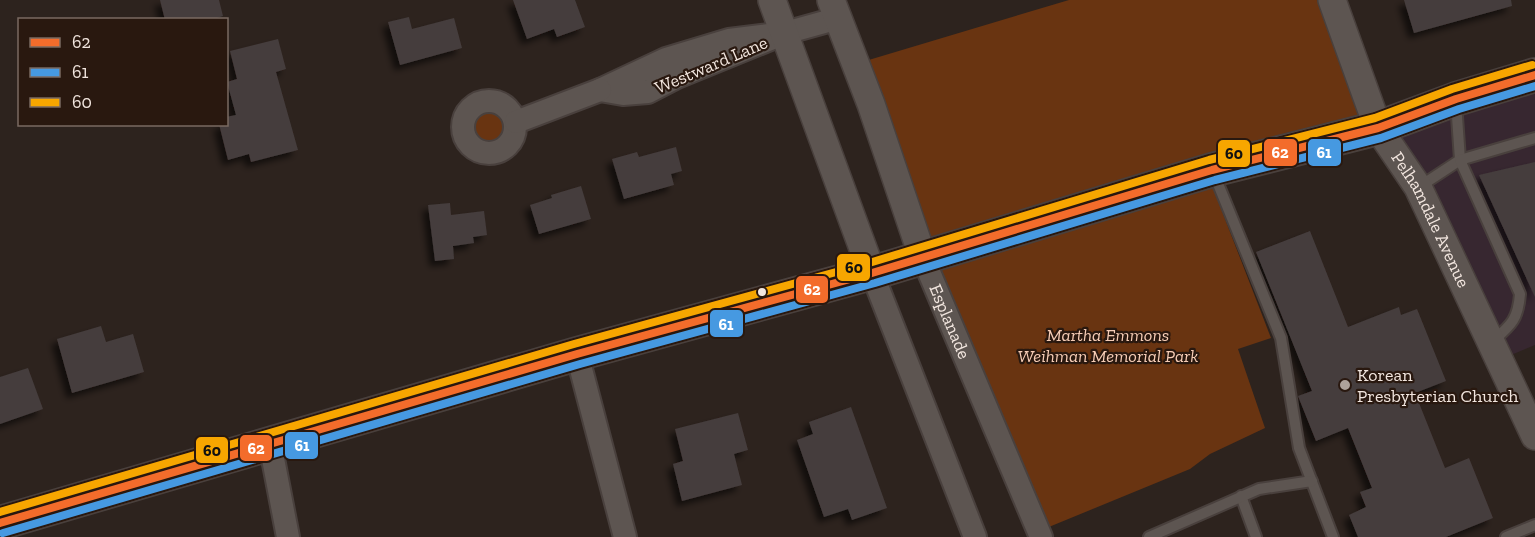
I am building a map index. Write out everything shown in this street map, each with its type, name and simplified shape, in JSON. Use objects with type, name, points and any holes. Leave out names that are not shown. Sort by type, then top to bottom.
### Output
[{"type":"main road","points":[[0,523],[577,354],[872,273],[1212,170],[1378,128],[1456,99],[1535,75]]},
{"type":"street","points":[[772,0],[872,273],[975,537]]},
{"type":"street","name":"Pelhamdale Avenue","points":[[1332,0],[1378,128],[1418,187],[1535,436]]},
{"type":"street","name":"Westward Lane","points":[[516,122],[600,90],[676,56],[729,40],[785,33],[835,9]]},
{"type":"street","name":"Esplanade","points":[[835,9],[923,258],[1041,537]]},
{"type":"street","points":[[577,354],[625,537]]},
{"type":"street","points":[[270,443],[288,537]]},
{"type":"lane","points":[[1456,99],[1460,160],[1520,294],[1518,313],[1511,325],[1492,342]]},
{"type":"lane","points":[[1418,187],[1460,160],[1535,138]]},
{"type":"lane","points":[[1212,170],[1281,338],[1299,448],[1333,537]]},
{"type":"lane","points":[[1149,537],[1259,489],[1312,481]]},
{"type":"lane","points":[[1241,496],[1256,537]]},
{"type":"lane","points":[[1506,537],[1535,525]]},
{"type":"lane","points":[[1173,526],[1179,537]]},
{"type":"shaded area","points":[[1535,85],[1535,345],[1504,358],[1378,128]]},
{"type":"green space","name":"Martha Emmons Weihman Memorial Park","points":[[1069,0],[1325,0],[1378,128],[1210,180],[1271,338],[1238,349],[1265,428],[1210,454],[1190,469],[1044,529],[930,261],[862,62]]},
{"type":"green space","points":[[489,106],[504,112],[510,127],[504,142],[489,148],[474,142],[468,127],[474,112]]},
{"type":"building","points":[[160,0],[219,0],[223,16],[217,18],[164,18]]},
{"type":"building","points":[[513,0],[575,0],[585,27],[557,37],[554,29],[527,39]]},
{"type":"building","points":[[1404,0],[1511,0],[1512,6],[1414,33]]},
{"type":"building","points":[[409,17],[412,29],[454,18],[462,48],[400,65],[388,22]]},
{"type":"building","points":[[278,39],[286,69],[276,72],[298,150],[251,162],[249,154],[228,160],[220,126],[228,126],[228,117],[236,115],[228,86],[228,82],[237,79],[230,51]]},
{"type":"building","points":[[676,147],[682,171],[671,174],[674,185],[624,199],[612,159],[637,152],[639,157]]},
{"type":"building","points":[[1535,162],[1535,297],[1479,175]]},
{"type":"building","points":[[581,186],[591,219],[539,234],[530,205],[552,198],[551,195]]},
{"type":"building","points":[[450,203],[451,215],[484,211],[487,235],[473,237],[474,243],[453,246],[454,259],[435,261],[428,205]]},
{"type":"building","points":[[1310,231],[1348,327],[1399,307],[1401,315],[1417,309],[1446,381],[1415,393],[1445,468],[1469,458],[1493,518],[1446,537],[1358,537],[1349,515],[1366,507],[1360,492],[1372,488],[1348,428],[1316,441],[1298,396],[1312,391],[1256,252]]},
{"type":"building","points":[[101,326],[106,342],[133,334],[144,372],[72,393],[57,339]]},
{"type":"building","points":[[28,368],[43,409],[0,424],[0,377]]},
{"type":"building","points":[[851,407],[887,508],[852,520],[848,509],[824,517],[797,440],[813,434],[809,422]]},
{"type":"building","points":[[738,413],[748,450],[734,454],[742,485],[682,501],[673,464],[683,461],[675,429]]},
{"type":"transit line","name":"60","points":[[0,512],[574,344],[869,263],[1209,160],[1375,118],[1452,89],[1532,65]]},
{"type":"transit line","name":"62","points":[[0,523],[577,354],[872,273],[1212,170],[1378,128],[1456,99],[1535,75]]},
{"type":"transit line","name":"61","points":[[3,533],[580,364],[875,283],[1215,180],[1381,138],[1459,109],[1535,86]]},
{"type":"place","name":"Korean Presbyterian Church","points":[[1345,385]]}]
